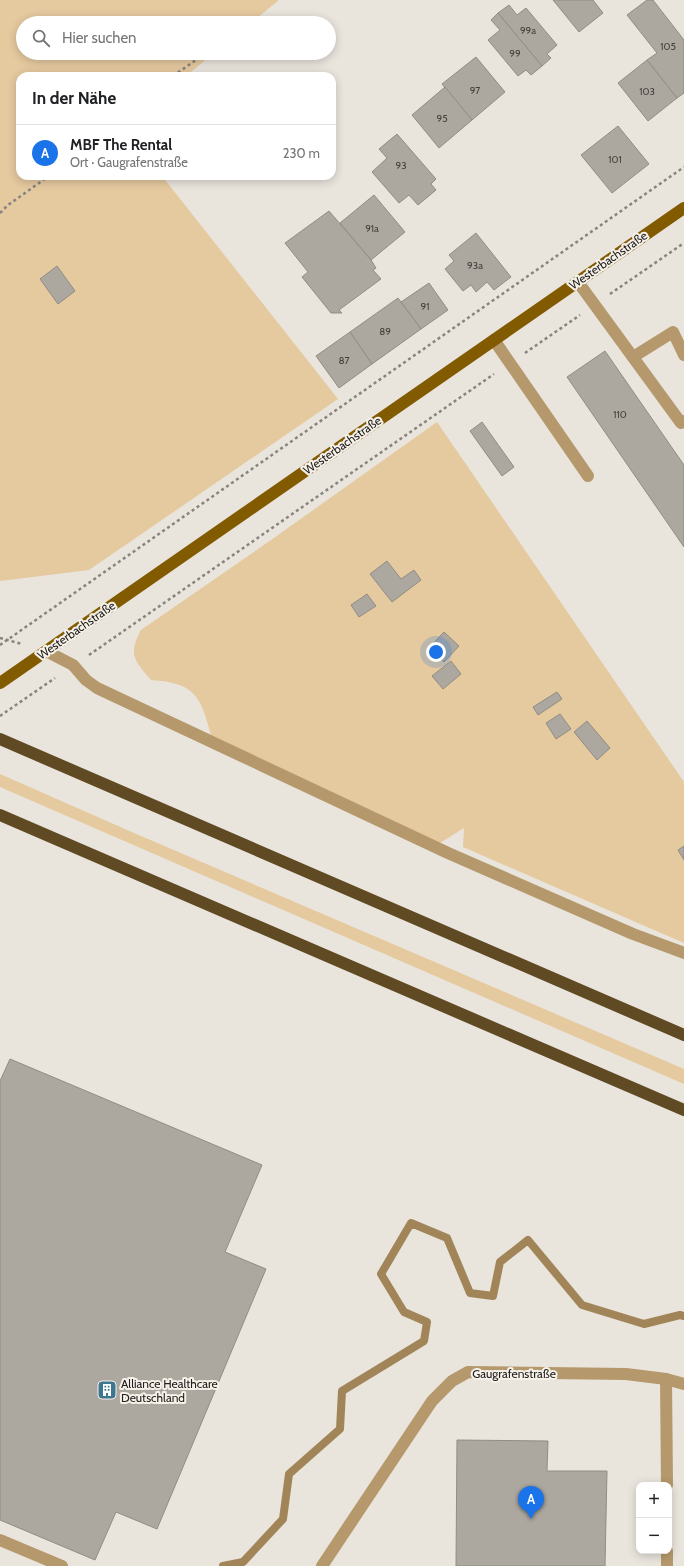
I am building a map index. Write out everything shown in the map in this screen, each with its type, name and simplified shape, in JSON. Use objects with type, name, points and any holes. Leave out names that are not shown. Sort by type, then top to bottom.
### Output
[{"type":"highway","points":[[0,739],[684,1035]]},
{"type":"highway","points":[[0,815],[684,1110]]},
{"type":"main road","name":"Westerbachstraße","points":[[0,682],[684,208]]},
{"type":"street","points":[[578,282],[681,423],[684,421]]},
{"type":"street","points":[[633,357],[673,332],[684,355]]},
{"type":"street","points":[[494,340],[588,476]]},
{"type":"street","points":[[46,651],[73,666],[86,680],[97,688],[412,836],[633,934],[684,953]]},
{"type":"street","name":"Gaugrafenstraße","points":[[322,1566],[432,1401],[452,1381],[468,1372],[626,1374],[666,1379],[684,1384]]},
{"type":"street","points":[[666,1379],[667,1482]]},
{"type":"street","points":[[0,1540],[62,1566]]},
{"type":"street","points":[[667,1554],[667,1566]]},
{"type":"path","points":[[179,72],[196,60]]},
{"type":"path","points":[[0,645],[684,168]]},
{"type":"path","points":[[0,213],[8,205],[44,180]]},
{"type":"path","points":[[0,716],[684,243]]},
{"type":"shaded area","points":[[0,0],[279,0],[260,16],[16,16],[16,60],[205,60],[191,72],[16,72],[16,180],[165,180],[338,399],[89,570],[0,581]]},
{"type":"shaded area","points":[[437,422],[684,782],[684,943],[463,847],[464,828],[440,843],[211,735],[203,710],[199,701],[193,694],[186,688],[177,684],[151,680],[137,662],[134,652],[141,630]]},
{"type":"shaded area","points":[[0,774],[684,1069],[684,1084],[0,787]]},
{"type":"building","points":[[553,0],[593,0],[603,13],[579,32]]},
{"type":"building","points":[[647,0],[653,0],[684,40],[684,93],[677,98],[647,60],[657,53],[627,15]]},
{"type":"building","points":[[509,5],[517,15],[526,8],[557,45],[547,54],[551,58],[542,66],[498,13]]},
{"type":"building","points":[[498,13],[542,66],[531,75],[526,70],[518,76],[488,40],[500,30],[491,20]]},
{"type":"building","points":[[476,57],[505,92],[472,120],[442,84]]},
{"type":"building","points":[[647,60],[677,98],[648,121],[618,83]]},
{"type":"building","points":[[445,87],[472,120],[439,148],[412,115]]},
{"type":"building","points":[[618,126],[649,164],[612,193],[581,155]]},
{"type":"building","points":[[397,134],[436,179],[431,184],[436,190],[418,205],[409,195],[399,203],[372,172],[387,158],[379,149]]},
{"type":"building","points":[[374,195],[405,232],[371,260],[340,223]]},
{"type":"building","points":[[329,211],[371,260],[376,268],[373,270],[381,279],[339,310],[342,313],[331,313],[302,277],[308,272],[285,243]]},
{"type":"building","points":[[476,233],[511,277],[494,290],[487,282],[476,292],[471,285],[463,291],[445,269],[454,261],[449,255]]},
{"type":"building","points":[[57,266],[75,291],[58,304],[40,279]]},
{"type":"building","points":[[429,283],[448,310],[421,329],[401,302]]},
{"type":"building","points":[[398,298],[421,329],[372,364],[350,332]]},
{"type":"building","points":[[350,332],[372,364],[339,388],[316,356]]},
{"type":"building","points":[[605,351],[684,465],[684,547],[567,377]]},
{"type":"building","points":[[482,422],[514,467],[502,476],[470,431]]},
{"type":"building","points":[[387,561],[401,579],[414,570],[421,580],[392,602],[370,574]]},
{"type":"building","points":[[367,594],[376,606],[359,617],[351,605]]},
{"type":"building","points":[[444,632],[459,646],[444,662],[429,648]]},
{"type":"building","points":[[451,661],[461,674],[443,689],[432,676]]},
{"type":"building","points":[[557,692],[562,699],[538,715],[533,707]]},
{"type":"building","points":[[560,714],[571,729],[556,739],[546,723]]},
{"type":"building","points":[[587,721],[610,748],[597,760],[574,732]]},
{"type":"building","points":[[684,846],[684,860],[678,850]]},
{"type":"building","name":"Alliance Healthcare Deutschland","points":[[10,1059],[262,1165],[225,1252],[266,1269],[157,1529],[116,1512],[95,1560],[0,1520],[0,1081]]},
{"type":"building","points":[[457,1440],[548,1441],[547,1471],[607,1471],[605,1566],[456,1566]]},
{"type":"waterway","points":[[223,1566],[243,1562],[283,1519],[289,1474],[340,1429],[342,1391],[424,1341],[427,1322],[404,1312],[381,1274],[411,1223],[447,1238],[470,1293],[493,1296],[500,1262],[528,1240],[582,1305],[644,1324],[680,1315],[684,1316]]},
{"type":"place","name":"Alliance Healthcare Deutschland","points":[[107,1390]]},
{"type":"place","name":"MBF The Rental","points":[[531,1519]]}]
